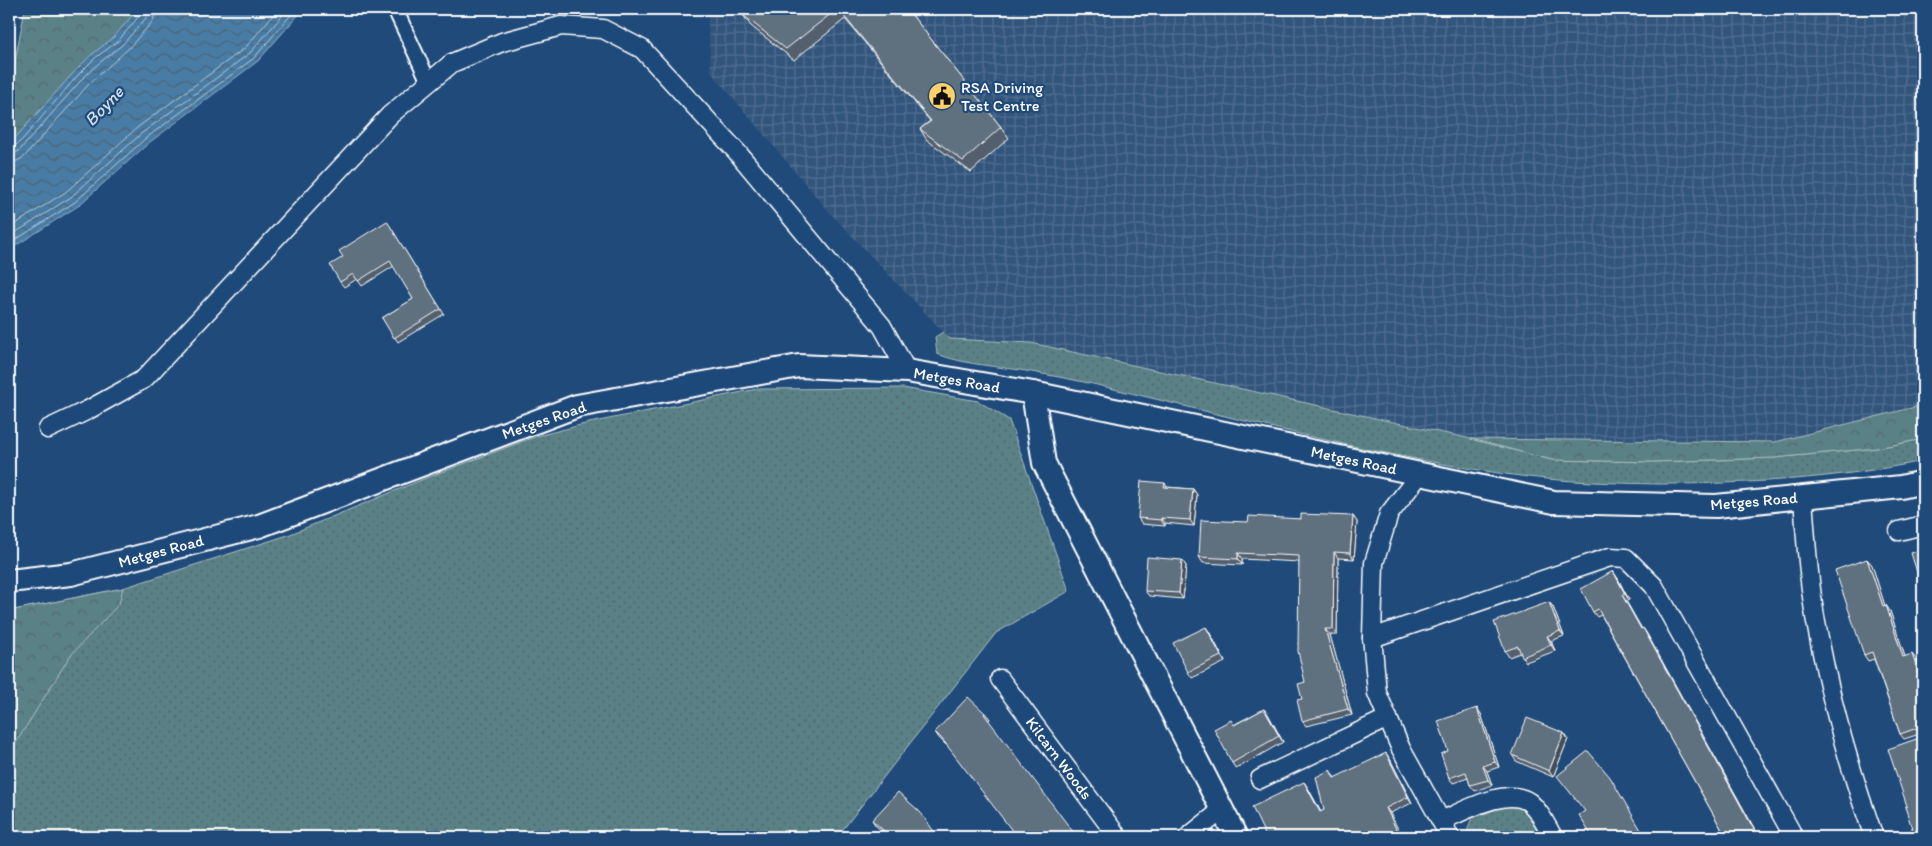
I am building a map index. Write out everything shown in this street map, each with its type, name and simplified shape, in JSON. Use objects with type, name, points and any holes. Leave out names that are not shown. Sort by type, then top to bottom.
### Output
[{"type":"street","points":[[395,9],[429,82]]},
{"type":"street","points":[[48,429],[88,410],[144,379],[390,115],[452,63],[502,42],[562,26],[603,29],[642,49],[737,152],[882,326],[907,371]]},
{"type":"street","name":"Metges Road","points":[[9,581],[72,574],[258,526],[577,406],[799,366],[907,371],[1033,393],[1554,502],[1716,506],[1901,487],[1923,482]]},
{"type":"street","points":[[1033,393],[1044,462],[1236,837]]},
{"type":"street","points":[[1420,474],[1389,514],[1374,563],[1372,638],[1377,693],[1401,749],[1450,837]]},
{"type":"street","points":[[1803,497],[1807,547],[1818,632],[1858,792],[1874,837]]},
{"type":"street","points":[[1899,532],[1923,525]]},
{"type":"street","points":[[1372,638],[1610,557],[1626,558],[1654,586],[1794,837]]},
{"type":"street","name":"Kilcarn Woods","points":[[1000,679],[1118,837]]},
{"type":"street","points":[[1260,779],[1388,718]]},
{"type":"street","points":[[1441,822],[1473,807],[1507,796],[1528,801],[1541,816],[1553,837]]},
{"type":"street","points":[[1188,837],[1222,810]]},
{"type":"shaded area","points":[[707,9],[1923,9],[1923,405],[1775,442],[1471,439],[1031,343],[950,339],[830,213],[711,72]]},
{"type":"green space","points":[[25,9],[138,9],[114,37],[75,71],[9,145],[9,91]]},
{"type":"green space","points":[[943,332],[950,339],[1031,343],[1471,439],[1552,460],[1653,462],[1774,458],[1877,448],[1923,439],[1923,461],[1824,476],[1725,483],[1625,483],[1528,477],[1370,450],[1089,383],[959,361],[937,354],[935,337]]},
{"type":"green space","points":[[903,388],[978,401],[1009,420],[1069,591],[996,633],[837,837],[9,837],[9,611],[123,588],[288,535],[426,478],[537,436],[589,423],[757,389]]},
{"type":"green space","points":[[1923,405],[1923,439],[1877,448],[1774,458],[1653,462],[1552,460],[1471,439],[1775,442]]},
{"type":"green space","points":[[123,588],[119,604],[70,656],[9,754],[9,611]]},
{"type":"green space","points":[[1511,804],[1528,811],[1545,837],[1469,837],[1468,828],[1472,818]]},
{"type":"water","name":"Boyne","points":[[138,9],[301,9],[300,13],[258,61],[150,142],[78,206],[9,250],[9,145],[75,71],[114,37]]},
{"type":"building","points":[[752,9],[837,9],[786,49],[743,15]]},
{"type":"building","name":"RSA Driving Test Centre","points":[[838,9],[907,9],[1001,127],[963,161],[920,129],[931,121]]},
{"type":"building","points":[[387,221],[441,309],[394,338],[382,318],[413,299],[390,261],[358,281],[353,274],[340,282],[330,265],[343,257],[339,251]]},
{"type":"building","points":[[1141,481],[1165,483],[1164,487],[1193,489],[1190,520],[1138,518]]},
{"type":"building","points":[[1301,514],[1353,516],[1350,553],[1334,552],[1333,629],[1325,629],[1348,709],[1302,721],[1297,700],[1302,699],[1298,684],[1305,682],[1298,651],[1299,556],[1238,553],[1238,559],[1199,557],[1201,520],[1248,522],[1249,516],[1301,519]]},
{"type":"building","points":[[1923,549],[1923,581],[1920,582],[1911,553]]},
{"type":"building","points":[[1147,557],[1182,560],[1179,593],[1145,591]]},
{"type":"building","points":[[1867,559],[1883,606],[1886,605],[1903,657],[1912,654],[1923,686],[1923,726],[1900,734],[1872,652],[1864,655],[1835,570]]},
{"type":"building","points":[[1613,571],[1625,594],[1622,595],[1641,629],[1643,628],[1758,837],[1726,837],[1598,609],[1593,612],[1581,589]]},
{"type":"building","points":[[1549,602],[1560,631],[1547,636],[1551,645],[1522,657],[1518,646],[1505,651],[1494,622]]},
{"type":"building","points":[[1206,627],[1221,656],[1188,672],[1173,643]]},
{"type":"building","points":[[968,697],[985,713],[1077,837],[1017,837],[935,732]]},
{"type":"building","points":[[1477,708],[1495,762],[1483,766],[1488,780],[1470,785],[1466,772],[1449,778],[1441,754],[1448,751],[1438,721]]},
{"type":"building","points":[[1264,709],[1279,736],[1232,763],[1214,729],[1231,720],[1234,725]]},
{"type":"building","points":[[1527,718],[1564,733],[1549,771],[1512,755]]},
{"type":"building","points":[[1919,738],[1923,753],[1923,837],[1915,837],[1888,749]]},
{"type":"building","points":[[1588,751],[1610,777],[1645,837],[1592,837],[1579,815],[1585,811],[1557,776]]},
{"type":"building","points":[[1386,753],[1408,797],[1386,808],[1400,837],[1266,837],[1252,807],[1304,782],[1320,812],[1324,810],[1316,777],[1330,770],[1334,778]]},
{"type":"building","points":[[898,792],[920,812],[938,837],[891,837],[872,820]]},
{"type":"place","name":"RSA Driving Test Centre","points":[[942,96]]}]
